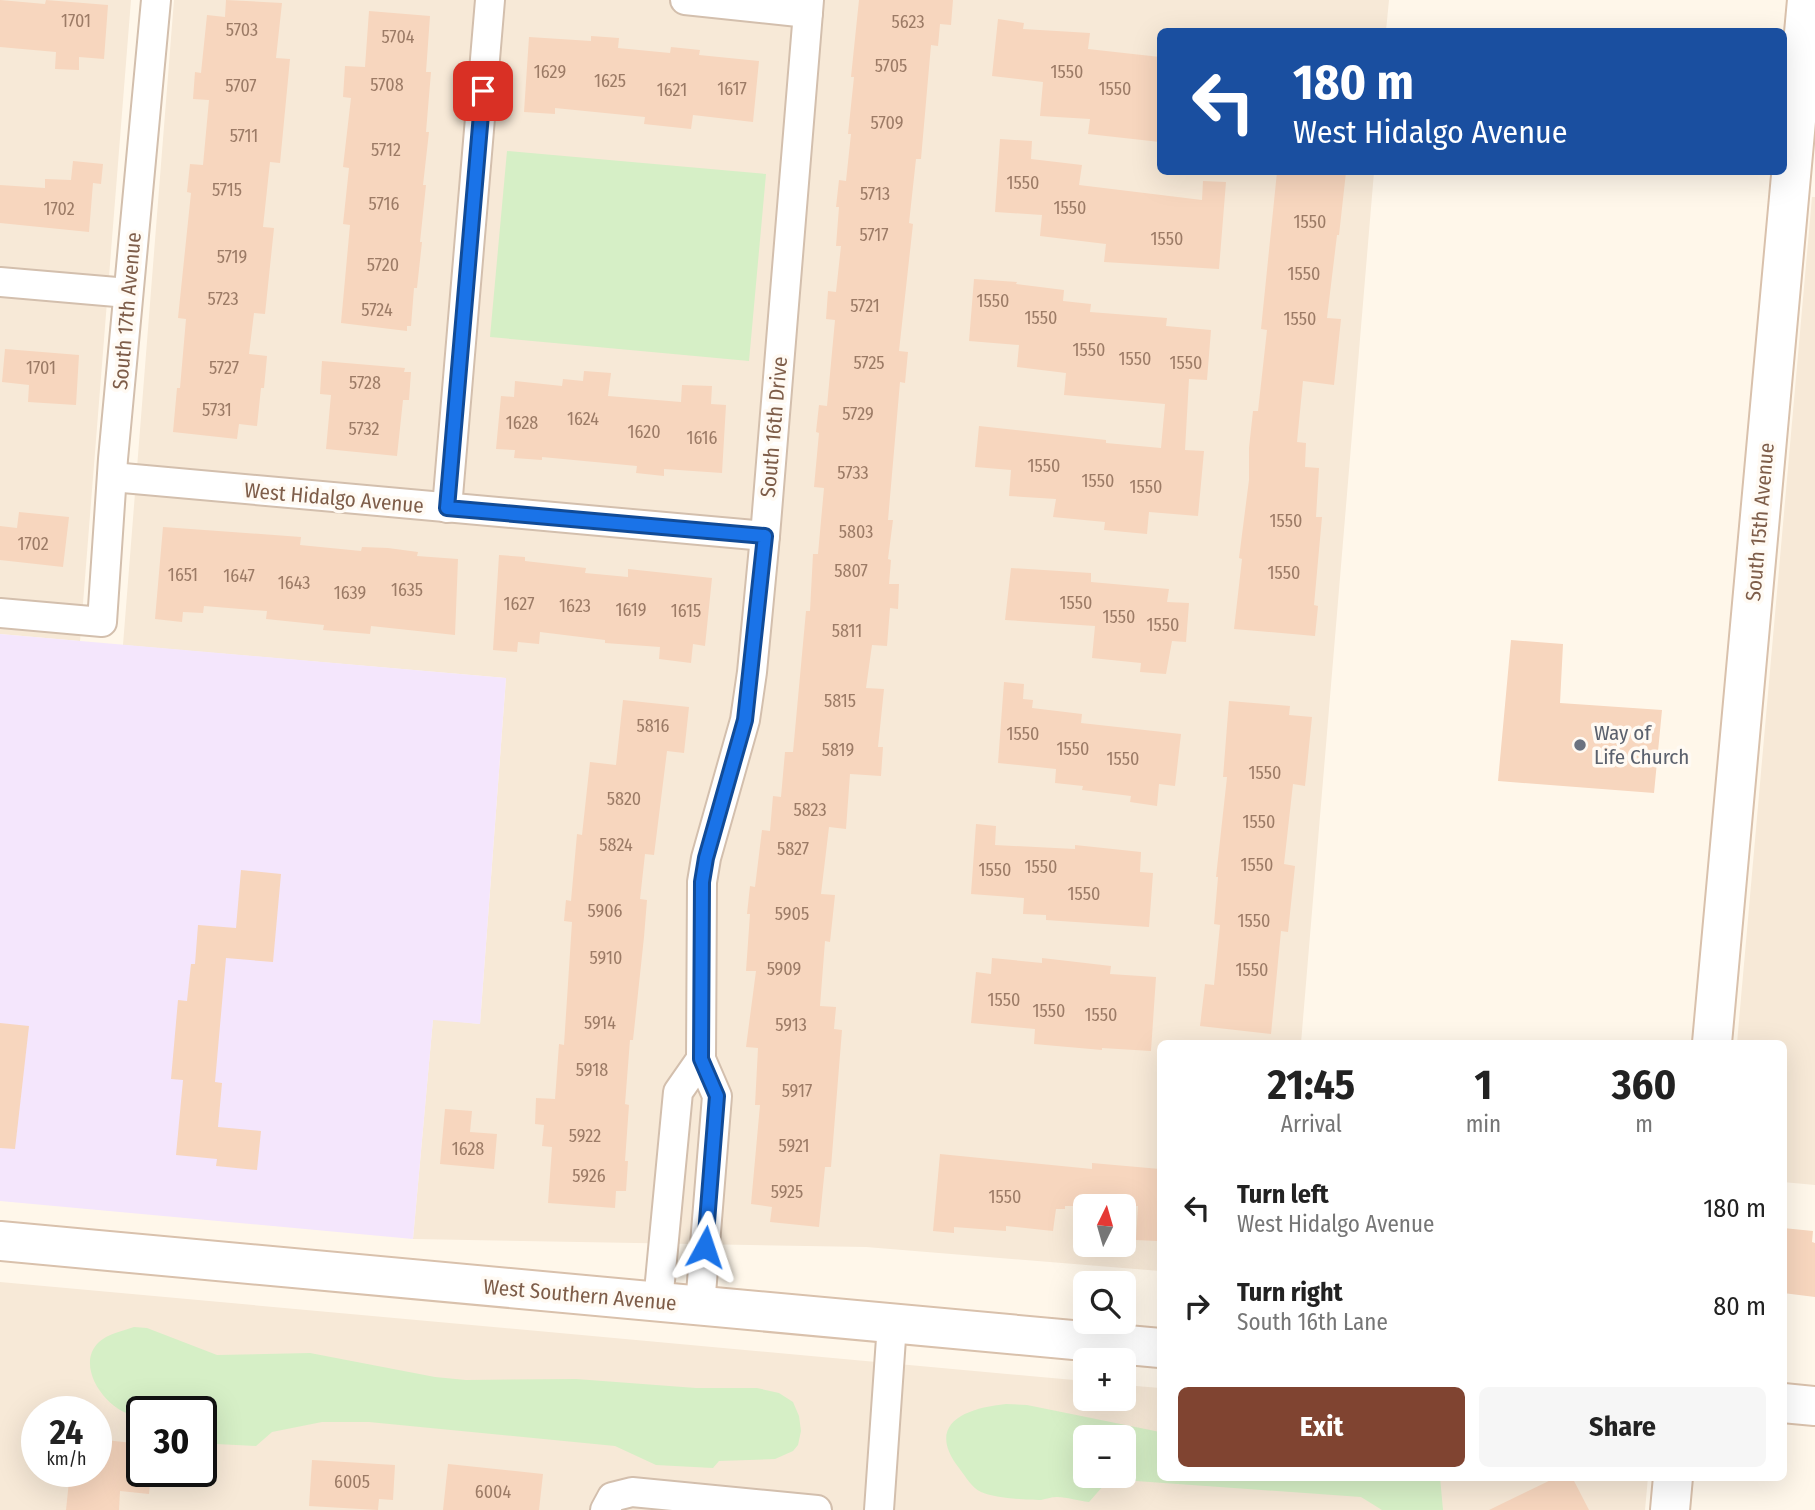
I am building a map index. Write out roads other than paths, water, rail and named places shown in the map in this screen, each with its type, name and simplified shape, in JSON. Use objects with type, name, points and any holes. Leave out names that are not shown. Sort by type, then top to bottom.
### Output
[{"type":"main road","name":"South 15th Avenue","points":[[1712,1040],[1807,0]]},
{"type":"main road","name":"West Southern Avenue","points":[[0,1241],[1157,1348]]},
{"type":"main road","points":[[1787,1403],[1815,1406]]},
{"type":"main road","points":[[1670,1510],[1673,1481]]},
{"type":"street","name":"South 17th Avenue","points":[[0,613],[102,622],[112,477],[156,0]]},
{"type":"street","points":[[447,508],[490,0]]},
{"type":"street","points":[[685,0],[808,6]]},
{"type":"street","name":"South 16th Drive","points":[[700,1306],[717,1096],[701,1059],[702,882],[745,720],[765,536],[808,6]]},
{"type":"street","points":[[0,282],[128,293]]},
{"type":"street","name":"West Hidalgo Avenue","points":[[112,477],[765,536]]},
{"type":"street","points":[[658,1302],[678,1092],[701,1059]]},
{"type":"street","points":[[672,1158],[713,1160]]},
{"type":"street","points":[[879,1510],[892,1324]]},
{"type":"street","points":[[609,1504],[632,1492],[817,1510]]},
{"type":"place","name":"Way of Life Church","points":[[1580,745]]}]
